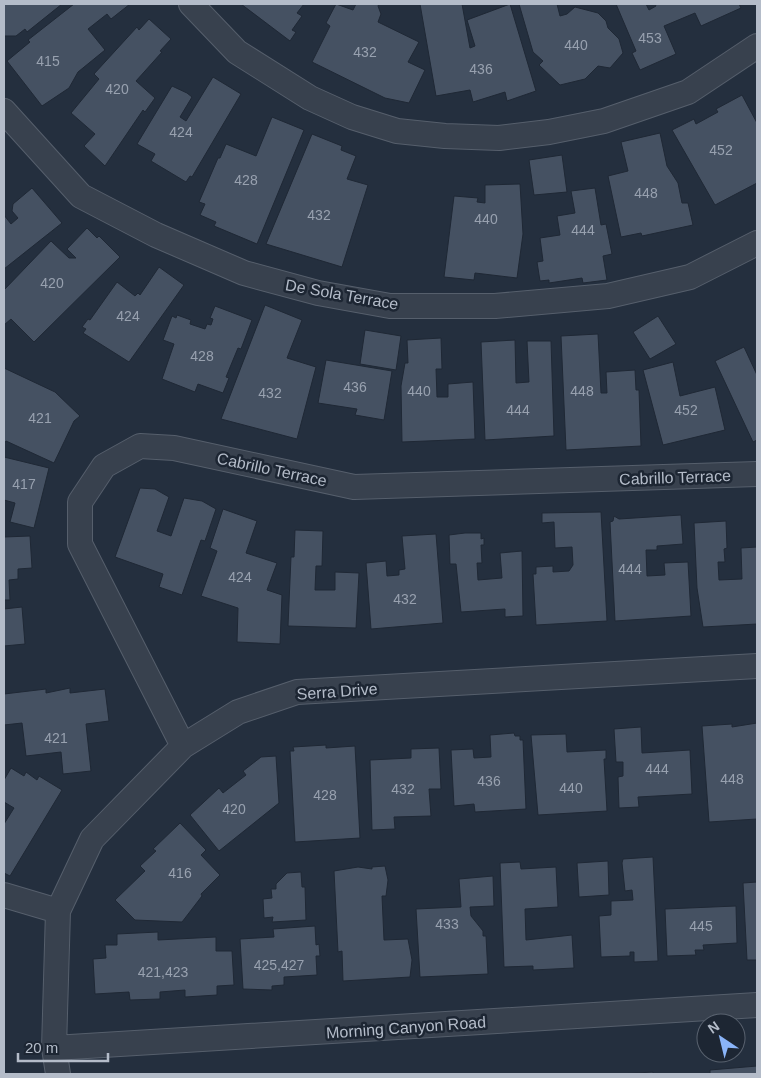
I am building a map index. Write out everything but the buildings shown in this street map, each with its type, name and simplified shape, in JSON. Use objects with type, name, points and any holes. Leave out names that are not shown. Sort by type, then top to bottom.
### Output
[{"type":"street","points":[[191,4],[237,52],[310,98],[352,117],[397,131],[445,136],[499,138],[549,132],[604,121],[688,92],[757,46]]},
{"type":"street","name":"De Sola Terrace","points":[[4,110],[81,196],[156,235],[244,273],[318,293],[390,306],[495,306],[608,296],[690,276],[757,243]]},
{"type":"street","name":"Cabrillo Terrace","points":[[183,746],[80,544],[80,502],[104,466],[140,446],[174,448],[354,487],[757,474]]},
{"type":"street","name":"Serra Drive","points":[[58,1074],[54,1048],[58,911],[92,839],[183,746],[238,712],[297,692],[757,666]]},
{"type":"street","points":[[4,895],[58,911]]},
{"type":"street","name":"Morning Canyon Road","points":[[54,1048],[757,1005]]}]
